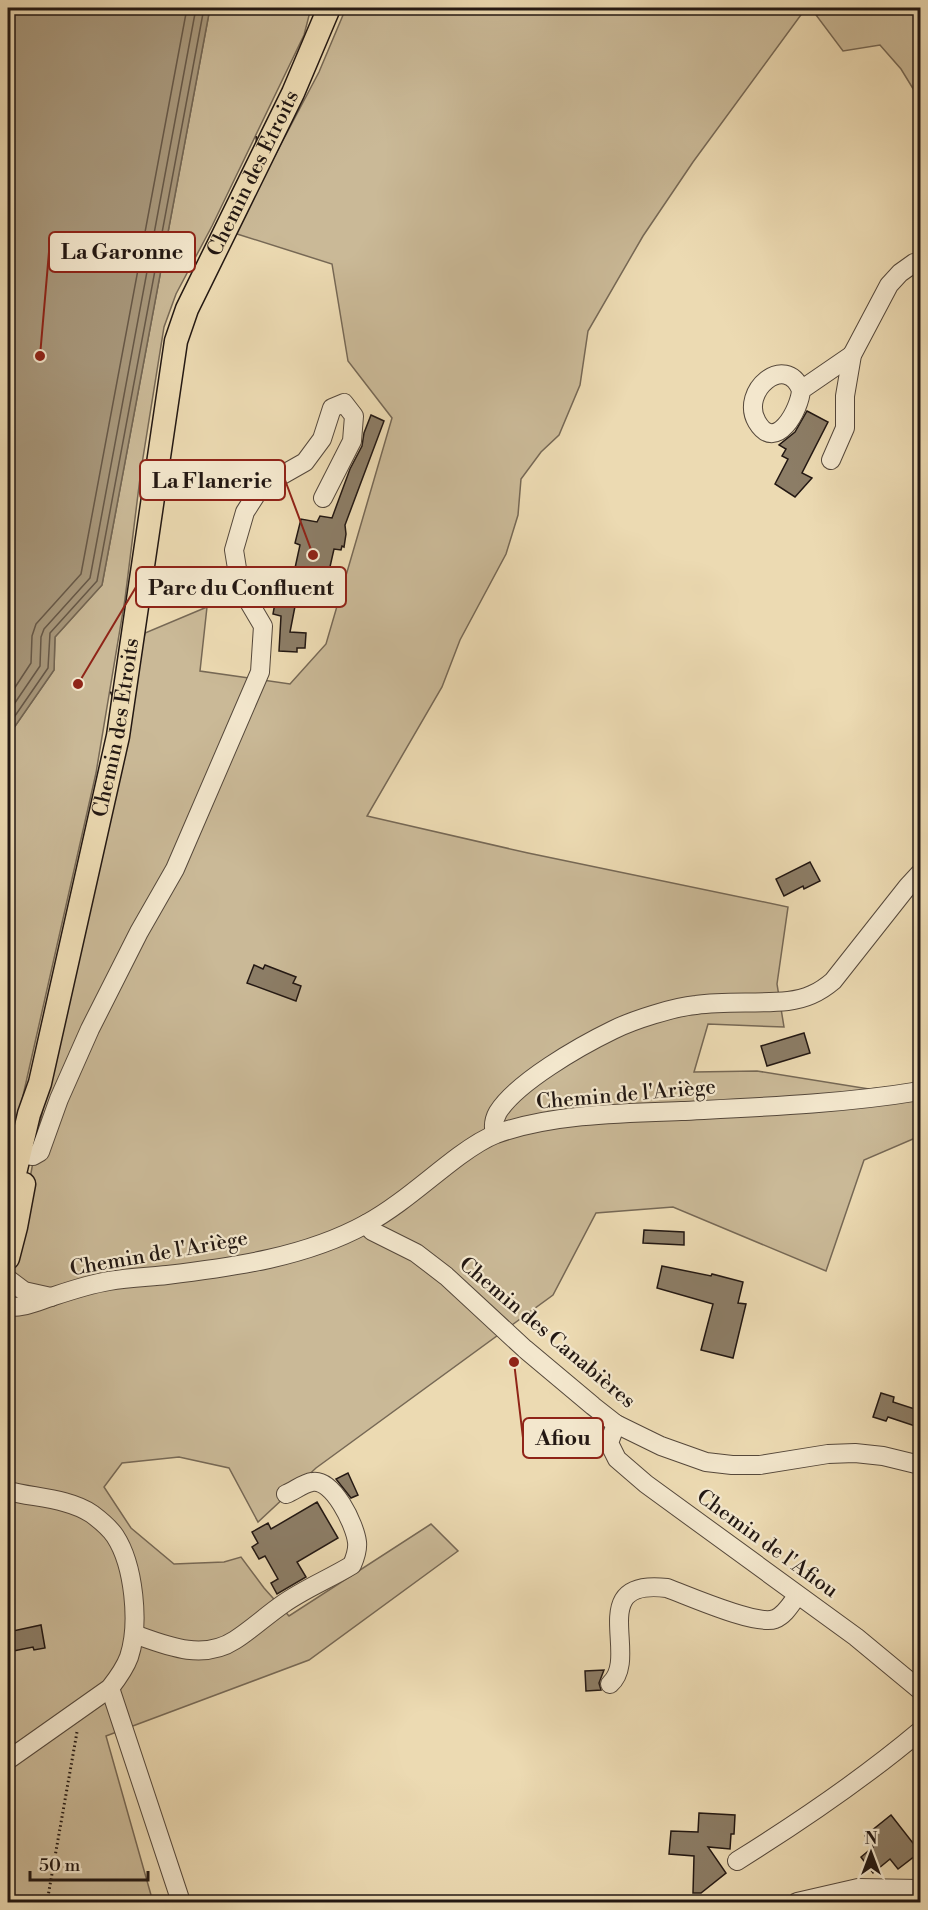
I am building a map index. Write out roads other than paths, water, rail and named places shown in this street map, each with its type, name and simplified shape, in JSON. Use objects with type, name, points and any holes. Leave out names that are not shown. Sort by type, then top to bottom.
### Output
[{"type":"main road","name":"Chemin des Étroits","points":[[8,1203],[24,1155],[118,736],[176,341],[187,309],[293,93],[329,8]]},
{"type":"main road","name":"Chemin des Étroits","points":[[8,1258],[16,1227],[24,1155]]},
{"type":"street","points":[[831,460],[845,428],[845,396],[852,355],[889,285],[900,273],[914,263],[921,262]]},
{"type":"street","points":[[801,390],[852,355]]},
{"type":"street","points":[[24,1155],[33,1156],[40,1152],[59,1099],[90,1029],[139,932],[175,869],[260,672],[263,626],[240,587],[234,550],[244,512],[261,487],[304,462],[322,439],[332,408],[344,403],[354,416],[352,441],[323,498]]},
{"type":"street","points":[[495,1134],[493,1126],[497,1113],[512,1097],[536,1077],[614,1029],[665,1012],[696,1005],[788,1001],[802,999],[820,992],[833,981],[908,886],[921,873]]},
{"type":"street","name":"Chemin de l'Ariège","points":[[10,1312],[51,1297],[110,1281],[206,1269],[268,1258],[335,1239],[366,1224],[391,1208],[464,1153],[495,1134],[565,1119],[877,1098],[921,1091]]},
{"type":"street","name":"Chemin des Canabières","points":[[366,1224],[372,1231],[416,1253],[446,1276],[525,1349],[616,1424],[661,1446],[706,1462],[732,1465],[760,1465],[828,1454],[855,1453],[892,1458],[921,1466]]},
{"type":"street","name":"Chemin de l'Ariège","points":[[8,1279],[24,1291],[51,1297]]},
{"type":"street","points":[[10,1312],[22,1300],[24,1291]]},
{"type":"street","name":"Chemin de l'Afiou","points":[[616,1424],[609,1443],[617,1459],[646,1484],[856,1637],[921,1690]]},
{"type":"street","points":[[134,1634],[183,1650],[203,1651],[220,1648],[235,1640],[285,1602],[352,1565],[356,1557],[357,1542],[351,1524],[335,1493],[325,1484],[312,1481],[286,1494]]},
{"type":"street","points":[[8,1491],[76,1506],[106,1525],[115,1536],[126,1558],[132,1590],[134,1634],[129,1657],[110,1688],[8,1760]]},
{"type":"street","points":[[610,1684],[615,1680],[619,1670],[619,1615],[626,1597],[632,1591],[654,1587],[667,1588],[747,1617],[764,1620],[774,1619],[784,1614],[797,1596]]},
{"type":"street","points":[[110,1688],[181,1902]]},
{"type":"street","points":[[737,1861],[790,1828],[921,1731]]},
{"type":"street","points":[[796,1902],[858,1888],[921,1888]]},
{"type":"water","points":[[8,8],[210,8],[102,585],[55,637],[54,670],[13,729],[8,746]]},
{"type":"place","name":"La Garonne","points":[[40,356]]},
{"type":"place","name":"La Flanerie","points":[[313,555]]},
{"type":"place","name":"Parc du Confluent","points":[[78,684]]},
{"type":"place","name":"Afiou","points":[[514,1362]]}]
